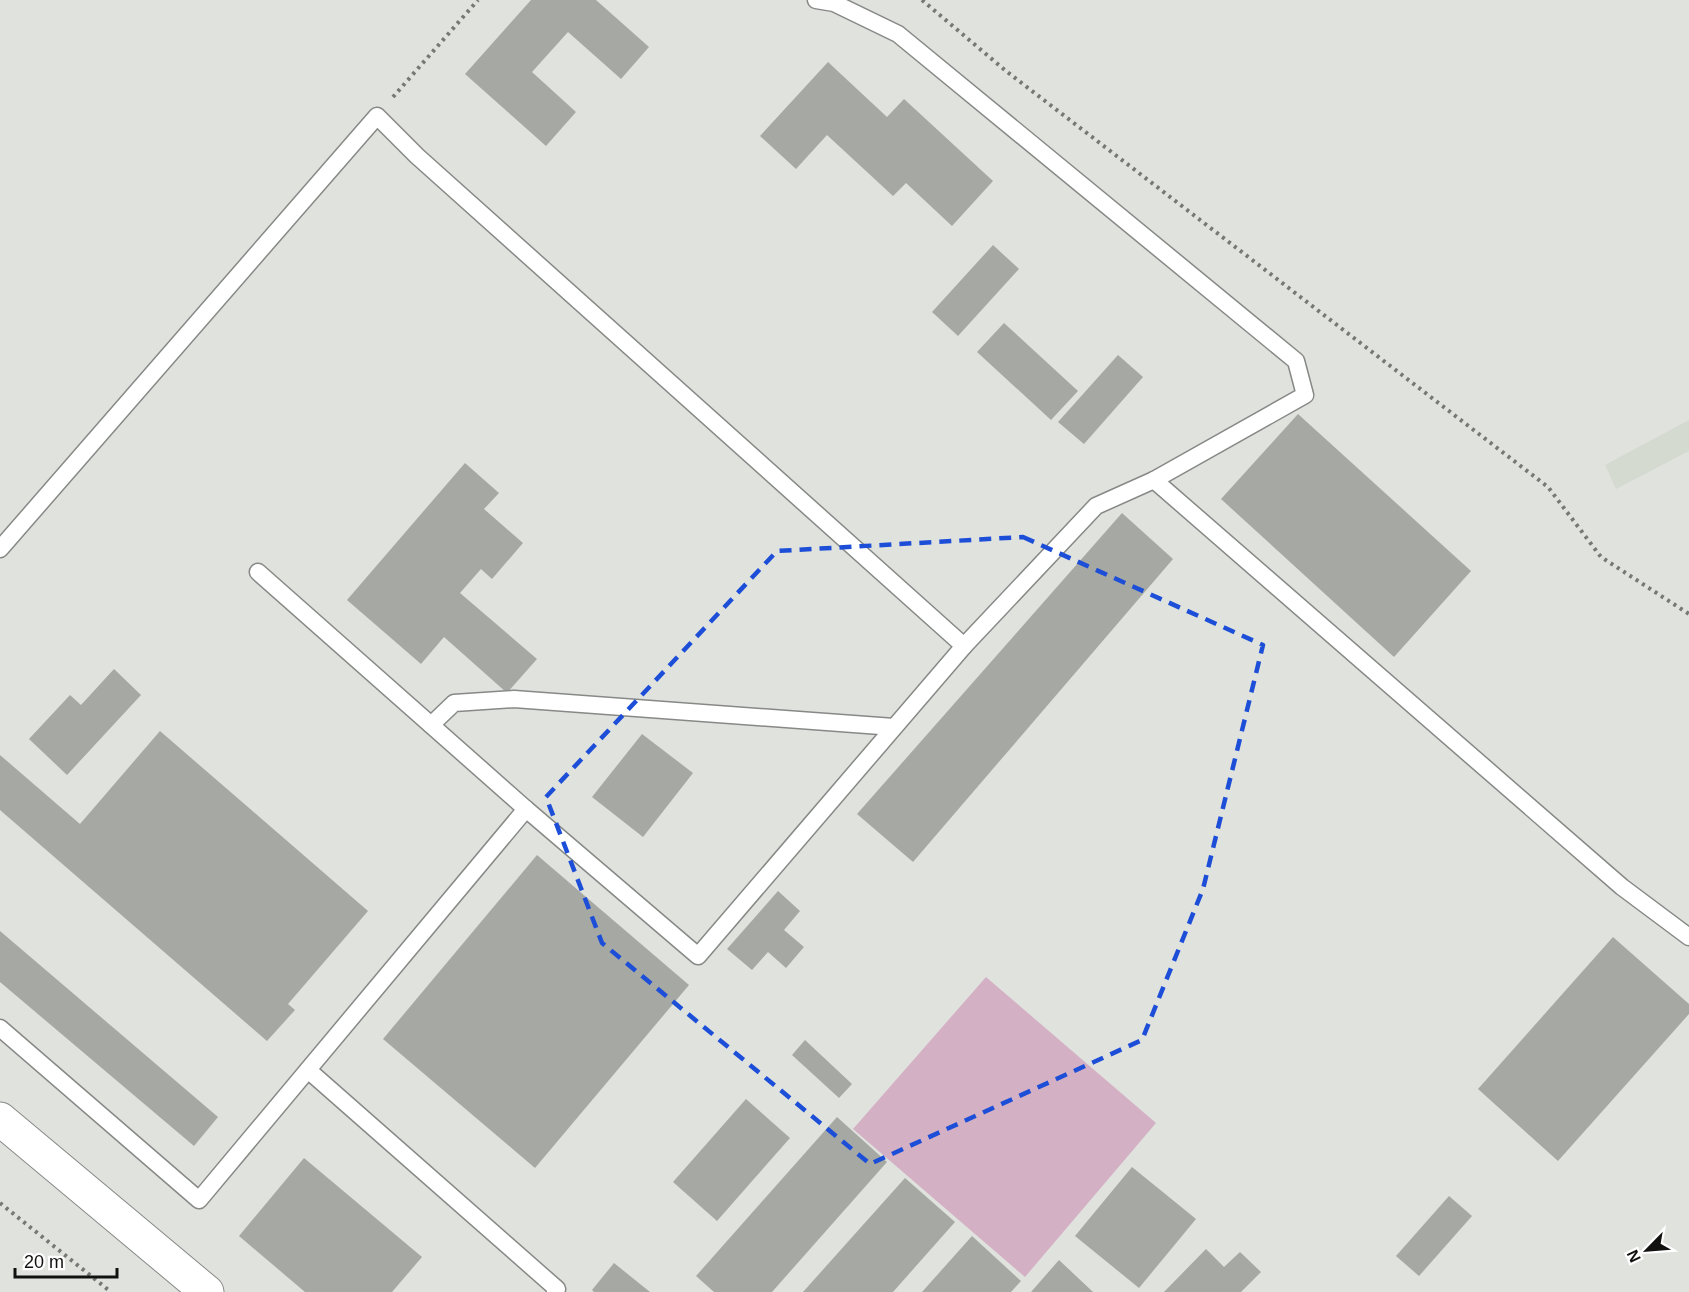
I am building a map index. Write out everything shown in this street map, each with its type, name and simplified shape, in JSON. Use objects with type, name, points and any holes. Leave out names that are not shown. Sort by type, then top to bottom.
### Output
[{"type":"street","points":[[0,1119],[207,1292]]},
{"type":"lane","points":[[258,572],[526,809],[698,957],[964,646],[1096,506],[1154,480],[1305,395],[1296,362],[898,34],[834,3],[816,0]]},
{"type":"lane","points":[[0,549],[377,116],[417,156],[964,646]]},
{"type":"lane","points":[[1154,480],[1622,886],[1689,937]]},
{"type":"lane","points":[[431,725],[454,703],[514,699],[894,727]]},
{"type":"lane","points":[[0,1028],[199,1200],[526,809]]},
{"type":"lane","points":[[308,1070],[557,1289],[555,1292]]},
{"type":"path","points":[[377,116],[478,0]]},
{"type":"path","points":[[922,0],[1016,78],[1548,487],[1601,557],[1689,614]]},
{"type":"path","points":[[0,1203],[111,1292]]},
{"type":"highlighted area","points":[[1023,537],[1263,645],[1203,889],[1142,1040],[870,1164],[602,943],[546,797],[777,551]]},
{"type":"shaded area","points":[[1689,420],[1689,451],[1616,489],[1605,465]]},
{"type":"shaded area","points":[[986,977],[1156,1123],[1025,1277],[853,1129]]},
{"type":"building","points":[[531,0],[596,0],[649,47],[621,79],[568,32],[532,72],[576,112],[546,146],[465,74]]},
{"type":"building","points":[[828,62],[887,117],[904,99],[993,181],[952,226],[906,183],[893,196],[827,135],[796,169],[760,136]]},
{"type":"building","points":[[993,245],[1019,269],[958,336],[932,312]]},
{"type":"building","points":[[1004,323],[1078,391],[1051,420],[977,352]]},
{"type":"building","points":[[1118,355],[1143,377],[1084,444],[1058,422]]},
{"type":"building","points":[[1298,414],[1471,571],[1394,657],[1221,499]]},
{"type":"building","points":[[465,463],[499,493],[484,509],[523,543],[492,579],[481,569],[460,593],[537,659],[507,693],[444,637],[421,664],[347,600]]},
{"type":"building","points":[[1122,513],[1173,559],[913,862],[857,814]]},
{"type":"building","points":[[114,669],[141,695],[67,775],[29,739],[70,695],[81,705]]},
{"type":"building","points":[[160,731],[368,911],[288,1004],[295,1010],[267,1041],[0,810],[0,755],[80,824]]},
{"type":"building","points":[[642,734],[693,773],[643,837],[592,797]]},
{"type":"building","points":[[537,855],[689,985],[535,1168],[383,1039]]},
{"type":"building","points":[[778,891],[800,911],[784,930],[804,947],[786,968],[768,952],[752,970],[727,949]]},
{"type":"building","points":[[0,931],[218,1117],[194,1146],[0,982]]},
{"type":"building","points":[[1613,937],[1689,1004],[1689,1014],[1558,1161],[1478,1089]]},
{"type":"building","points":[[805,1040],[852,1084],[839,1098],[792,1055]]},
{"type":"building","points":[[746,1099],[790,1138],[717,1221],[673,1182]]},
{"type":"building","points":[[837,1117],[887,1162],[772,1292],[714,1292],[696,1276]]},
{"type":"building","points":[[304,1158],[422,1257],[392,1292],[305,1292],[239,1236]]},
{"type":"building","points":[[1132,1167],[1196,1219],[1139,1288],[1075,1236]]},
{"type":"building","points":[[905,1178],[955,1222],[893,1292],[803,1292]]},
{"type":"building","points":[[1449,1196],[1472,1216],[1419,1276],[1396,1256]]},
{"type":"building","points":[[972,1236],[1021,1281],[1011,1292],[922,1292]]},
{"type":"building","points":[[1206,1249],[1224,1267],[1240,1252],[1261,1272],[1241,1292],[1164,1292]]},
{"type":"building","points":[[1059,1260],[1093,1292],[1031,1292]]},
{"type":"building","points":[[614,1263],[650,1292],[594,1292],[592,1290]]}]
